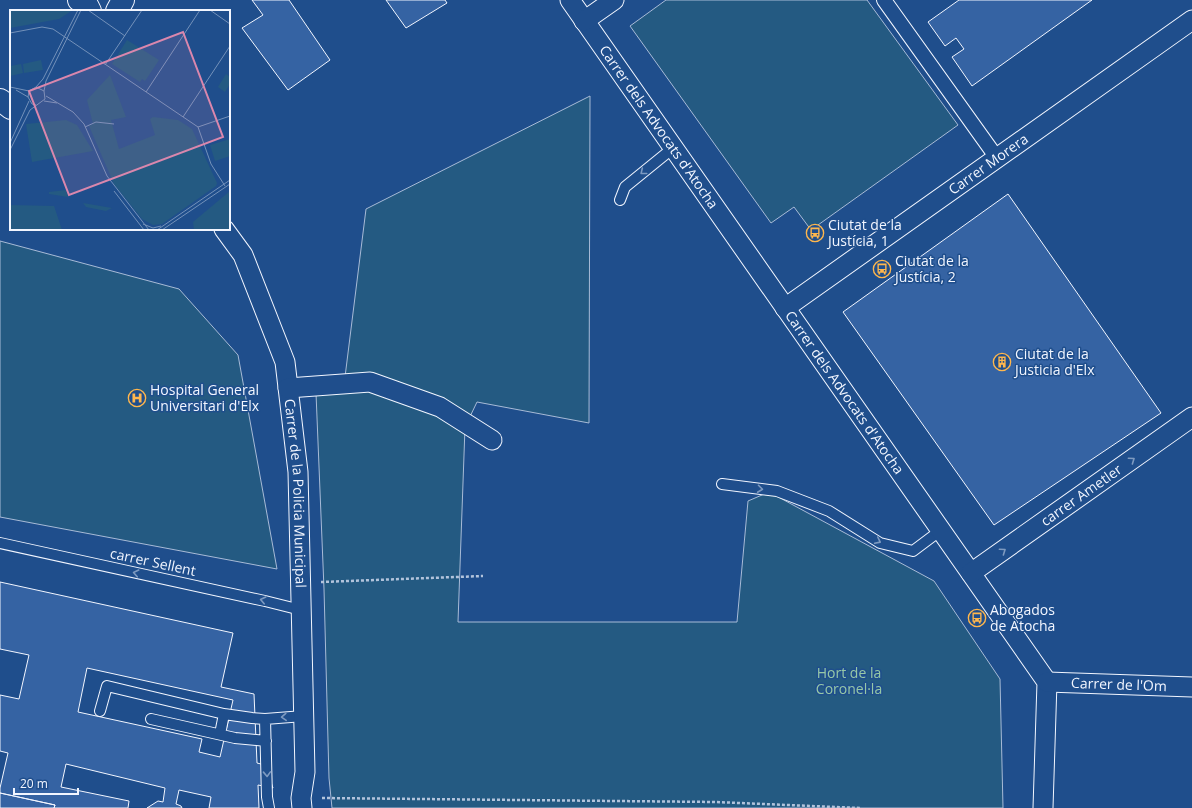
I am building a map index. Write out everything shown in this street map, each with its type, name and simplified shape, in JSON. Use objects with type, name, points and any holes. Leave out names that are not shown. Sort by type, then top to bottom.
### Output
[{"type":"main road","points":[[79,0],[87,5],[90,10]]},
{"type":"main road","points":[[118,10],[123,0]]},
{"type":"main road","points":[[0,100],[10,108]]},
{"type":"main road","points":[[0,111],[10,109]]},
{"type":"street","name":"Carrer dels Advocats d'Atocha","points":[[570,0],[1047,682]]},
{"type":"street","points":[[584,21],[614,0]]},
{"type":"street","points":[[884,0],[997,158]]},
{"type":"street","name":"Carrer Morera","points":[[785,308],[1192,20]]},
{"type":"street","name":"Carrer de la Policia Municipal","points":[[225,230],[243,255],[285,362],[298,472],[306,804]]},
{"type":"street","points":[[288,388],[370,382],[440,407],[492,440]]},
{"type":"street","name":"carrer Ametler","points":[[971,573],[1192,417]]},
{"type":"street","points":[[1042,808],[1047,682]]},
{"type":"street","name":"Carrer de l'Om","points":[[1047,682],[1192,687]]},
{"type":"lane","points":[[620,200],[625,187],[673,148]]},
{"type":"lane","points":[[722,484],[777,491],[829,511],[880,543],[913,551],[941,530]]},
{"type":"lane","name":"carrer Sellent","points":[[0,544],[265,600],[301,610]]},
{"type":"lane","points":[[100,711],[107,686],[224,714],[252,718],[304,716]]},
{"type":"lane","points":[[220,734],[224,714]]},
{"type":"lane","points":[[265,718],[267,797],[269,808]]},
{"type":"lane","points":[[151,719],[235,738],[266,741]]},
{"type":"path","points":[[301,583],[483,576]]},
{"type":"path","points":[[306,804],[715,802],[860,808]]},
{"type":"green space","points":[[666,0],[867,0],[958,125],[811,230],[794,207],[771,223],[630,26]]},
{"type":"green space","name":"Hort de la Coronel·la","points":[[590,96],[589,423],[477,402],[465,427],[458,622],[737,622],[748,501],[769,492],[934,581],[1000,679],[1003,808],[332,808],[329,778],[324,589],[316,393],[344,385],[366,209]]},
{"type":"green space","points":[[0,241],[179,289],[238,355],[277,569],[0,517]]},
{"type":"building","points":[[252,0],[289,0],[330,60],[288,90],[242,28],[263,15]]},
{"type":"building","points":[[386,0],[445,0],[447,3],[406,28]]},
{"type":"building","points":[[959,0],[1092,0],[972,86],[952,57],[964,49],[956,38],[945,46],[928,22]]},
{"type":"building","name":"Ciutat de la Justicia d'Elx","points":[[1008,194],[1161,413],[994,525],[843,312]]},
{"type":"building","points":[[0,582],[233,633],[221,687],[254,694],[257,763],[265,765],[273,788],[258,785],[259,808],[209,808],[211,797],[179,790],[176,804],[182,808],[147,808],[158,801],[163,802],[165,788],[66,764],[61,787],[129,801],[128,808],[54,808],[55,805],[0,793],[8,753],[0,751],[0,695],[19,699],[29,655],[0,649]],"holes":[[[87,668],[233,700],[220,757],[199,752],[202,739],[78,712]]]},
{"type":"building","points":[[0,793],[55,805],[54,808],[0,808]]},
{"type":"place","name":"Ciutat de la Justícia, 1","points":[[815,233]]},
{"type":"place","name":"Ciutat de la Justícia, 2","points":[[882,269]]},
{"type":"place","name":"Ciutat de la Justicia d'Elx","points":[[1002,362]]},
{"type":"place","name":"Hospital General Universitari d'Elx","points":[[137,398]]},
{"type":"place","name":"Abogados de Atocha","points":[[977,618]]}]
